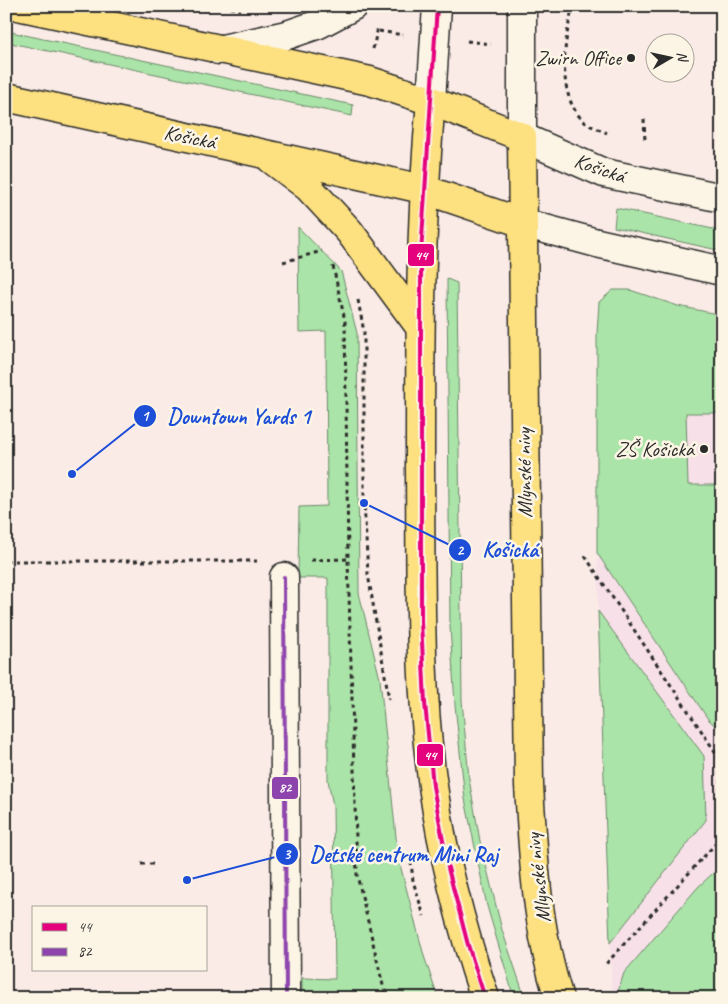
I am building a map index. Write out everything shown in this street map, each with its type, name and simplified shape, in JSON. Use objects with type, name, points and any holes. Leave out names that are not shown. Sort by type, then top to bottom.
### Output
[{"type":"main road","name":"Košická","points":[[18,6],[370,81],[431,101],[522,137]]},
{"type":"main road","name":"Košická","points":[[6,97],[264,153],[423,190],[523,223]]},
{"type":"main road","points":[[431,101],[423,190],[420,327],[421,612],[424,703],[433,786],[448,868],[468,945],[485,998]]},
{"type":"main road","name":"Mlynské nivy","points":[[522,137],[526,698],[529,785],[533,851],[542,924],[559,998]]},
{"type":"main road","points":[[264,153],[308,187],[349,231],[420,327]]},
{"type":"street","points":[[218,50],[287,35],[319,24],[353,6]]},
{"type":"street","points":[[431,101],[437,6]]},
{"type":"street","name":"Mlynské nivy","points":[[522,6],[522,137]]},
{"type":"street","name":"Košická","points":[[522,137],[604,173],[722,198]]},
{"type":"street","name":"Košická","points":[[523,223],[597,243],[722,270]]},
{"type":"street","points":[[284,566],[286,998]]},
{"type":"path","points":[[223,6],[243,10]]},
{"type":"path","points":[[573,6],[567,41],[566,83],[572,105],[586,123],[607,133]]},
{"type":"path","points":[[372,53],[379,31],[406,36]]},
{"type":"path","points":[[464,41],[493,44]]},
{"type":"path","points":[[644,119],[645,141]]},
{"type":"path","points":[[283,262],[330,248]]},
{"type":"path","points":[[332,258],[345,321],[348,559],[357,875],[386,998]]},
{"type":"path","points":[[357,293],[364,332],[364,503],[368,574],[390,704]]},
{"type":"path","points":[[585,556],[720,759],[720,840],[605,965]]},
{"type":"path","points":[[6,561],[284,566],[348,559]]},
{"type":"path","points":[[410,853],[413,881],[424,917]]},
{"type":"path","points":[[141,864],[153,864]]},
{"type":"shaded area","points":[[613,290],[630,290],[678,306],[722,315],[722,998],[612,998],[598,611],[597,333],[599,302]]},
{"type":"green space","points":[[6,31],[353,105],[352,116],[6,42]]},
{"type":"green space","points":[[616,208],[722,231],[722,251],[614,227]]},
{"type":"green space","points":[[298,227],[341,271],[357,333],[359,593],[380,679],[398,857],[424,956],[438,998],[302,998],[302,978],[335,979],[333,806],[328,780],[328,578],[298,578],[299,507],[327,506],[326,331],[299,332]]},
{"type":"green space","points":[[447,279],[457,283],[462,700],[469,779],[480,841],[502,930],[525,998],[514,998],[487,906],[465,799],[455,705],[450,626]]},
{"type":"green space","points":[[613,290],[630,290],[678,306],[722,315],[722,413],[686,413],[688,485],[722,485],[722,732],[708,719],[597,553],[597,333],[599,302]]},
{"type":"green space","points":[[598,611],[704,756],[706,820],[610,943]]},
{"type":"green space","points":[[722,865],[722,998],[616,998],[624,973],[698,887]]},
{"type":"transit line","name":"44","points":[[437,6],[421,254],[421,621],[425,703],[433,786],[448,868],[468,945],[485,998]]},
{"type":"transit line","name":"82","points":[[284,577],[286,998]]},
{"type":"place","name":"Zwirn Office","points":[[631,58]]},
{"type":"place","name":"ZŠ Košická","points":[[704,449]]},
{"type":"place","name":"Downtown Yards 1","points":[[72,474]]},
{"type":"place","name":"Košická","points":[[364,503]]},
{"type":"place","name":"Detské centrum Mini Raj","points":[[187,880]]}]
